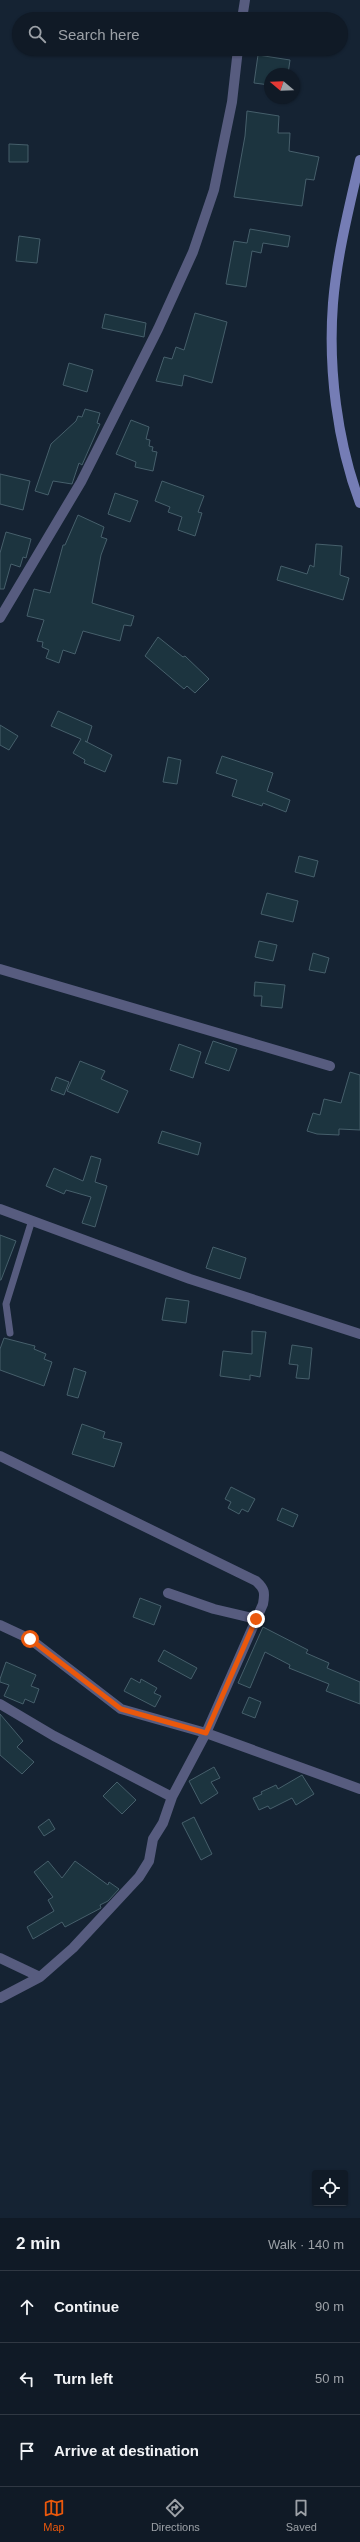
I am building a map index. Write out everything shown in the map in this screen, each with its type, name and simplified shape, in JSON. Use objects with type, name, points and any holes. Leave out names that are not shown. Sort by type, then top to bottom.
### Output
[{"type":"main road","points":[[360,160],[341,244],[333,304],[337,404],[347,459],[360,503]]},
{"type":"street","points":[[243,12],[245,0]]},
{"type":"street","points":[[0,618],[81,482],[158,329],[192,252],[214,190],[232,102],[237,56]]},
{"type":"street","points":[[0,969],[330,1066]]},
{"type":"street","points":[[0,1208],[190,1279],[360,1334]]},
{"type":"street","points":[[0,1456],[256,1581],[264,1588],[265,1596],[263,1604],[206,1733],[172,1797],[163,1823],[153,1839],[149,1861],[139,1877],[73,1948],[40,1977],[0,1998]]},
{"type":"street","points":[[168,1593],[214,1609],[256,1619]]},
{"type":"street","points":[[0,1625],[30,1639],[121,1709],[206,1733],[360,1789]]},
{"type":"street","points":[[0,1704],[54,1736],[172,1797]]},
{"type":"street","points":[[0,1958],[40,1977]]},
{"type":"lane","points":[[10,1333],[6,1304],[32,1220]]},
{"type":"building","points":[[258,56],[290,60],[289,68],[264,68],[264,84],[254,83]]},
{"type":"building","points":[[247,111],[279,116],[278,133],[290,133],[289,151],[319,157],[314,180],[306,179],[302,206],[234,197],[245,136]]},
{"type":"building","points":[[9,144],[28,145],[28,162],[9,162]]},
{"type":"building","points":[[250,229],[290,236],[288,247],[263,243],[261,253],[252,251],[246,287],[226,284],[234,241],[247,243]]},
{"type":"building","points":[[19,236],[40,239],[37,263],[16,261]]},
{"type":"building","points":[[195,313],[227,322],[212,383],[184,375],[182,386],[156,381],[164,357],[172,359],[176,347],[184,350]]},
{"type":"building","points":[[105,314],[146,323],[144,337],[102,328]]},
{"type":"building","points":[[69,363],[93,370],[87,392],[63,385]]},
{"type":"building","points":[[85,409],[100,413],[97,423],[100,424],[82,465],[79,463],[72,484],[53,481],[48,495],[35,491],[51,444],[76,421],[78,416],[82,417]]},
{"type":"building","points":[[131,420],[149,427],[146,439],[150,440],[149,446],[153,447],[152,451],[157,452],[153,471],[135,467],[136,462],[116,454]]},
{"type":"building","points":[[0,474],[30,481],[23,510],[0,504]]},
{"type":"building","points":[[162,481],[204,496],[198,512],[202,513],[195,536],[178,530],[182,517],[168,512],[170,507],[155,501]]},
{"type":"building","points":[[115,493],[138,501],[130,522],[108,514]]},
{"type":"building","points":[[78,515],[104,527],[101,537],[107,539],[101,555],[92,603],[134,616],[131,626],[124,625],[120,641],[83,631],[75,654],[63,650],[59,663],[46,658],[49,650],[42,647],[43,642],[37,641],[44,620],[27,616],[34,589],[50,593],[63,545],[65,545]]},
{"type":"building","points":[[6,532],[31,539],[26,558],[23,557],[20,567],[11,564],[4,589],[0,589],[0,553]]},
{"type":"building","points":[[316,544],[342,546],[340,575],[349,578],[343,600],[277,580],[281,566],[307,574],[310,565],[314,567]]},
{"type":"building","points":[[158,637],[183,657],[185,656],[209,679],[195,693],[187,686],[184,689],[145,656]]},
{"type":"building","points":[[58,711],[92,726],[87,742],[85,741],[112,755],[105,772],[84,763],[85,760],[73,753],[81,739],[51,726]]},
{"type":"building","points":[[0,725],[18,736],[9,750],[0,745]]},
{"type":"building","points":[[222,756],[273,773],[267,791],[290,800],[286,812],[263,803],[262,806],[232,796],[237,780],[216,773]]},
{"type":"building","points":[[168,757],[181,760],[177,784],[163,782]]},
{"type":"building","points":[[299,856],[318,861],[314,877],[295,872]]},
{"type":"building","points":[[267,893],[298,901],[293,922],[261,914]]},
{"type":"building","points":[[259,941],[277,945],[273,961],[255,957]]},
{"type":"building","points":[[313,953],[329,958],[325,973],[309,970]]},
{"type":"building","points":[[255,982],[285,985],[282,1008],[261,1006],[262,996],[254,996]]},
{"type":"building","points":[[213,1041],[237,1049],[229,1071],[205,1063]]},
{"type":"building","points":[[179,1044],[201,1052],[193,1078],[170,1070]]},
{"type":"building","points":[[80,1061],[105,1071],[101,1079],[128,1091],[118,1113],[67,1091]]},
{"type":"building","points":[[350,1072],[360,1075],[360,1130],[339,1129],[339,1135],[317,1134],[307,1131],[313,1113],[320,1115],[324,1099],[341,1103]]},
{"type":"building","points":[[56,1077],[69,1082],[64,1095],[51,1090]]},
{"type":"building","points":[[162,1131],[201,1143],[198,1155],[158,1143]]},
{"type":"building","points":[[91,1156],[101,1159],[95,1182],[107,1186],[95,1227],[82,1223],[91,1197],[66,1190],[64,1194],[46,1186],[54,1168],[83,1181]]},
{"type":"building","points":[[0,1235],[16,1241],[1,1280],[0,1280]]},
{"type":"building","points":[[213,1247],[246,1258],[240,1279],[206,1268]]},
{"type":"building","points":[[166,1298],[189,1301],[186,1323],[162,1320]]},
{"type":"building","points":[[252,1331],[266,1332],[260,1377],[250,1375],[250,1380],[220,1376],[223,1351],[252,1354]]},
{"type":"building","points":[[4,1338],[35,1346],[34,1349],[46,1354],[44,1359],[52,1362],[44,1386],[0,1370],[0,1349]]},
{"type":"building","points":[[292,1345],[312,1348],[309,1379],[296,1378],[298,1365],[289,1364]]},
{"type":"building","points":[[74,1368],[86,1372],[78,1398],[67,1395]]},
{"type":"building","points":[[82,1424],[105,1432],[103,1438],[122,1443],[114,1467],[72,1454]]},
{"type":"building","points":[[231,1487],[255,1499],[248,1512],[242,1509],[239,1514],[228,1508],[231,1502],[225,1499]]},
{"type":"building","points":[[282,1508],[298,1515],[293,1527],[277,1520]]},
{"type":"building","points":[[140,1598],[161,1606],[154,1625],[133,1617]]},
{"type":"building","points":[[263,1627],[308,1650],[306,1653],[329,1663],[327,1668],[360,1682],[360,1704],[326,1691],[329,1684],[289,1668],[290,1665],[265,1652],[250,1688],[238,1683]]},
{"type":"building","points":[[164,1650],[197,1668],[191,1679],[158,1661]]},
{"type":"building","points":[[6,1662],[36,1675],[31,1686],[39,1689],[34,1703],[25,1699],[23,1704],[4,1696],[9,1685],[0,1682],[0,1679]]},
{"type":"building","points":[[131,1678],[140,1683],[141,1679],[157,1688],[154,1693],[161,1696],[155,1707],[124,1691]]},
{"type":"building","points":[[249,1697],[261,1702],[255,1718],[242,1713]]},
{"type":"building","points":[[0,1714],[23,1741],[17,1747],[34,1762],[22,1774],[0,1755]]},
{"type":"building","points":[[214,1767],[220,1778],[211,1782],[218,1793],[201,1804],[189,1781]]},
{"type":"building","points":[[302,1775],[314,1794],[296,1805],[292,1798],[270,1809],[268,1806],[259,1810],[253,1798],[262,1794],[261,1792],[276,1785],[278,1789]]},
{"type":"building","points":[[117,1782],[136,1800],[122,1814],[103,1796]]},
{"type":"building","points":[[194,1817],[212,1854],[201,1860],[182,1823]]},
{"type":"building","points":[[49,1819],[55,1829],[44,1836],[38,1827]]},
{"type":"building","points":[[48,1861],[62,1878],[75,1861],[108,1885],[109,1882],[119,1889],[108,1901],[100,1905],[101,1908],[65,1927],[62,1922],[33,1939],[27,1927],[54,1911],[48,1900],[53,1897],[34,1872]]},
{"type":"route","points":[[30,1639],[121,1709],[206,1733],[256,1619]]}]
